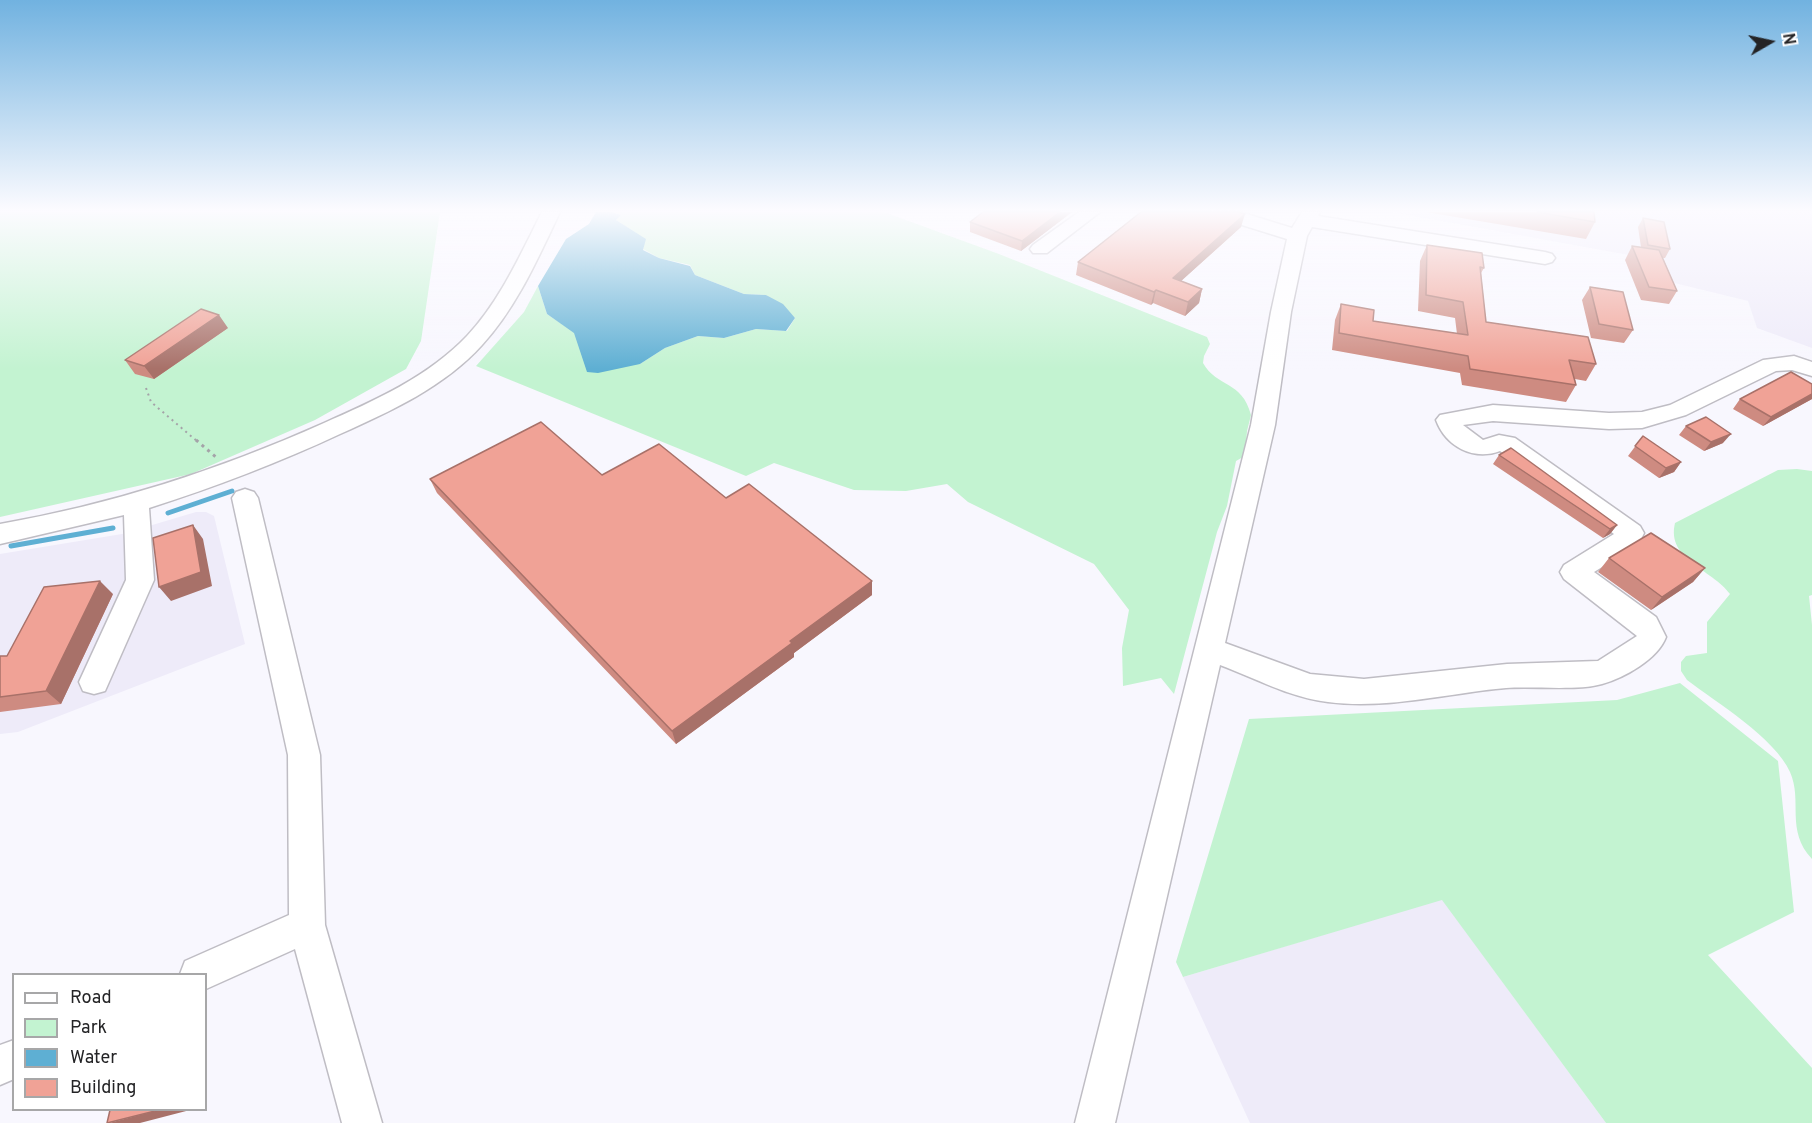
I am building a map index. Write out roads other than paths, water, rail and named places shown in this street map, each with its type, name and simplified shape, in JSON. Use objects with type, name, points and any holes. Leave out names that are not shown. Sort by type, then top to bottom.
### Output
[{"type":"street","points":[[0,534],[95,514],[136,502],[239,484],[305,442],[409,390],[442,368],[473,342],[491,321],[511,291],[524,264]]},
{"type":"street","points":[[1095,1123],[1263,425],[1281,312],[1293,264]]},
{"type":"street","points":[[1210,649],[1308,686],[1347,692],[1388,691],[1507,676],[1587,674],[1608,670],[1650,642],[1652,637],[1650,631],[1646,625],[1574,572],[1629,538],[1631,532],[1506,444],[1495,443],[1482,448],[1477,447],[1450,428],[1448,420],[1493,413],[1609,421],[1642,420],[1678,410],[1771,365],[1794,363],[1812,369]]},
{"type":"street","points":[[239,484],[304,755],[307,925],[362,1123]]},
{"type":"street","points":[[94,682],[140,580],[136,502]]},
{"type":"street","points":[[202,973],[307,925]]},
{"type":"water","points":[[551,264],[684,264],[690,266],[695,275],[744,294],[766,295],[783,304],[795,318],[786,331],[756,329],[724,338],[698,336],[665,348],[640,364],[598,373],[587,372],[574,333],[547,314],[538,286]]},
{"type":"waterway","points":[[168,513],[232,491]]},
{"type":"waterway","points":[[11,546],[113,528]]}]
